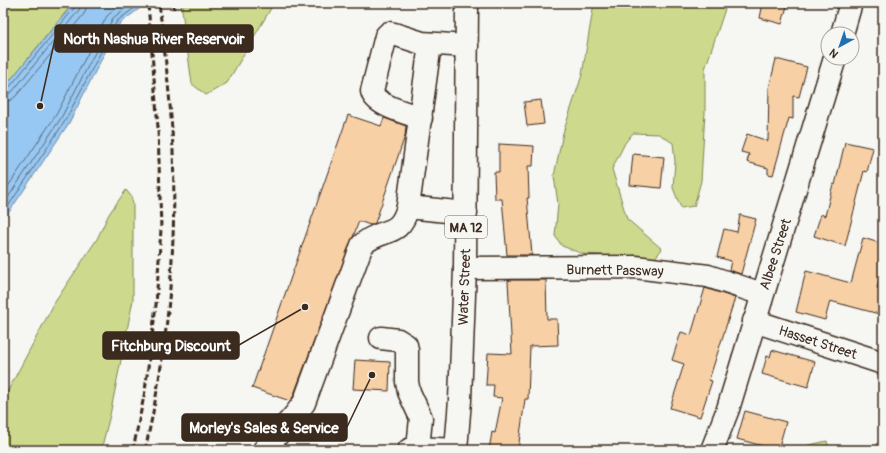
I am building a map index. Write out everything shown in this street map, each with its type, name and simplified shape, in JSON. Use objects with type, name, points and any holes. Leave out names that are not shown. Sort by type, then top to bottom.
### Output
[{"type":"main road","name":"Water Street","points":[[456,450],[460,400],[465,268],[467,3]]},
{"type":"main road","points":[[844,26],[851,3]]},
{"type":"main road","points":[[420,118],[380,102],[373,96],[372,91],[386,36],[389,33],[430,44],[467,46]]},
{"type":"main road","points":[[264,450],[304,403],[362,245],[399,227],[405,219],[408,207],[430,44]]},
{"type":"main road","name":"Albee Street","points":[[712,450],[728,409],[762,294],[813,136],[833,66]]},
{"type":"main road","points":[[408,207],[466,213]]},
{"type":"main road","name":"Burnett Passway","points":[[465,268],[635,267],[708,276],[762,294]]},
{"type":"main road","name":"Hasset Street","points":[[754,321],[883,362]]},
{"type":"main road","points":[[381,338],[398,340],[406,345],[408,392],[421,418],[413,449],[456,450]]},
{"type":"green space","points":[[3,3],[70,3],[69,8],[3,89]]},
{"type":"green space","points":[[181,3],[274,3],[227,83],[206,95],[192,84]]},
{"type":"green space","points":[[594,3],[727,3],[705,69],[705,112],[701,181],[694,206],[681,208],[673,188],[675,161],[673,143],[659,134],[633,133],[625,143],[612,169],[627,219],[662,249],[655,258],[583,254],[562,246],[555,236],[558,204],[554,176],[563,133],[582,75]]},
{"type":"green space","points":[[126,190],[131,196],[133,204],[133,300],[110,415],[101,450],[3,450],[3,400],[55,302],[97,239],[109,214]]},
{"type":"green space","points":[[827,441],[829,450],[800,450],[805,446]]},
{"type":"water","points":[[74,3],[147,3],[120,23],[69,123],[3,221],[3,89]]},
{"type":"building","points":[[763,3],[777,3],[787,6],[782,24],[760,18]]},
{"type":"building","points":[[776,59],[807,67],[799,97],[793,96],[793,119],[789,118],[773,175],[768,174],[768,168],[747,162],[749,154],[741,152],[747,134],[768,141],[769,88]]},
{"type":"building","points":[[541,100],[544,124],[527,126],[524,102]]},
{"type":"building","points":[[348,115],[381,126],[384,118],[406,126],[405,136],[375,223],[370,225],[359,221],[293,397],[290,401],[252,388]]},
{"type":"building","points":[[845,142],[873,148],[867,172],[864,171],[845,246],[814,236],[821,214],[825,216],[833,184],[835,185]]},
{"type":"building","points":[[499,144],[534,146],[533,166],[528,166],[529,198],[527,198],[532,255],[507,255],[502,199],[495,199],[494,172],[499,172]]},
{"type":"building","points":[[633,154],[664,157],[661,188],[630,185]]},
{"type":"building","points":[[740,215],[756,219],[741,274],[729,270],[731,261],[717,257],[724,229],[737,232]]},
{"type":"building","points":[[863,238],[883,244],[883,266],[877,288],[883,289],[883,315],[830,301],[825,320],[796,312],[806,271],[851,283]]},
{"type":"building","points":[[546,280],[547,319],[557,319],[558,345],[530,346],[528,399],[525,399],[518,450],[489,450],[492,432],[495,433],[502,398],[493,397],[494,385],[486,385],[488,353],[512,354],[508,281]]},
{"type":"building","points":[[705,288],[735,298],[709,380],[712,381],[700,417],[670,408],[684,364],[672,360],[681,332],[691,335]]},
{"type":"building","points":[[772,350],[815,362],[808,387],[762,374],[767,356],[770,357]]},
{"type":"building","points":[[355,360],[390,362],[389,391],[353,389]]},
{"type":"building","points":[[745,411],[786,422],[778,450],[737,439]]},
{"type":"railway","points":[[133,450],[145,391],[156,305],[161,229],[158,128],[148,3]]},
{"type":"railway","points":[[145,450],[166,331],[170,291],[174,211],[172,130],[159,3]]},
{"type":"railway","points":[[173,3],[174,9]]},
{"type":"place","name":"North Nashua River Reservoir","points":[[40,106]]},
{"type":"place","name":"Fitchburg Discount","points":[[305,307]]},
{"type":"place","name":"Morley's Sales & Service","points":[[372,375]]}]
